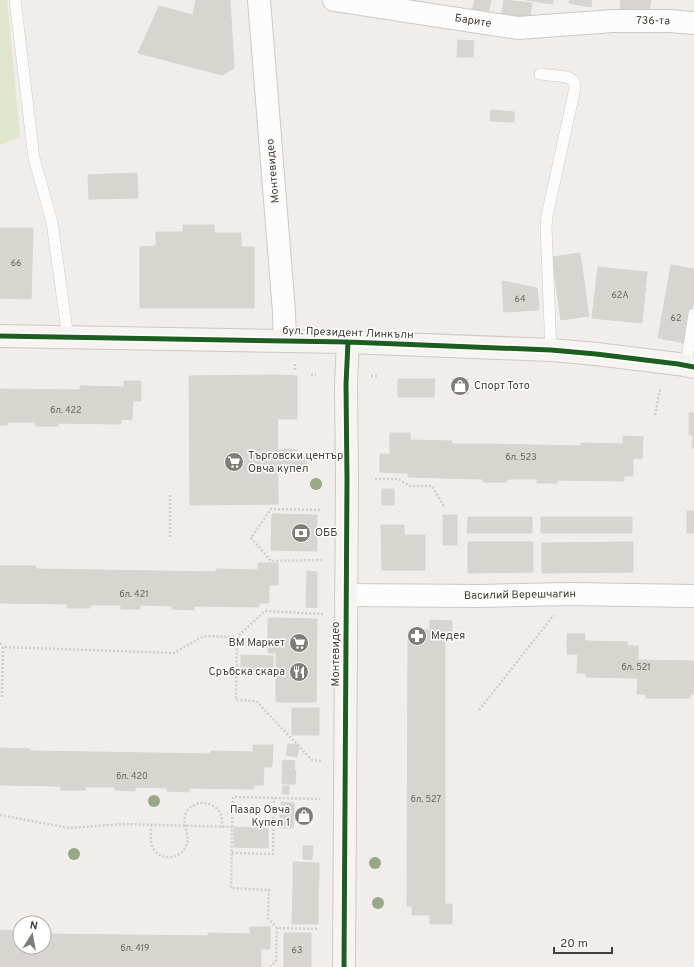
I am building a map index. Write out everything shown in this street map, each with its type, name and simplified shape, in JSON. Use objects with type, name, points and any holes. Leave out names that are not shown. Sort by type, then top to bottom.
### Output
[{"type":"street","name":"Монтевидео","points":[[259,0],[284,312],[285,341]]},
{"type":"street","name":"Барите","points":[[334,0],[518,28],[613,21]]},
{"type":"street","name":"736-та","points":[[613,21],[669,21],[694,23]]},
{"type":"street","name":"бул. Президент Линкълн","points":[[0,336],[348,342],[552,350],[690,366]]},
{"type":"street","name":"Монтевидео","points":[[344,967],[347,479],[346,380],[348,342]]},
{"type":"street","name":"Василий Верешчагин","points":[[346,595],[479,596],[571,594],[694,596]]},
{"type":"lane","points":[[15,0],[34,158],[52,222],[68,338]]},
{"type":"lane","points":[[540,74],[567,77],[574,81],[575,88],[547,216],[546,228],[552,350]]},
{"type":"lane","points":[[690,366],[694,314]]},
{"type":"path","points":[[295,364],[295,371]]},
{"type":"path","points":[[311,375],[316,375]]},
{"type":"path","points":[[371,376],[378,376]]},
{"type":"path","points":[[655,415],[660,389]]},
{"type":"path","points":[[375,479],[398,479],[410,486],[432,486],[445,508]]},
{"type":"path","points":[[170,493],[170,537]]},
{"type":"path","points":[[320,510],[271,509],[251,538],[271,561],[322,560]]},
{"type":"path","points":[[479,710],[571,594]]},
{"type":"path","points":[[3,648],[174,653],[204,636],[237,637],[265,611],[323,614]]},
{"type":"path","points":[[237,637],[236,700],[256,701],[312,760],[321,761]]},
{"type":"path","points":[[0,643],[3,648],[2,697]]},
{"type":"path","points":[[270,967],[276,961],[277,928],[268,918],[269,890],[231,888],[233,797],[320,799]]},
{"type":"path","points":[[232,853],[273,854],[274,798]]},
{"type":"path","points":[[151,825],[152,846],[156,852],[162,856],[169,857],[176,856],[186,847],[188,840],[185,821],[186,814],[197,804],[211,804],[217,808],[220,814],[222,827]]},
{"type":"path","points":[[0,815],[69,828],[124,824],[232,827]]},
{"type":"path","points":[[277,928],[319,929]]},
{"type":"green space","points":[[0,0],[7,0],[20,137],[0,145]]},
{"type":"building","points":[[196,0],[230,0],[234,68],[222,75],[138,53],[159,6],[193,15]]},
{"type":"building","points":[[475,0],[491,0],[487,19],[471,16]]},
{"type":"building","points":[[504,0],[532,3],[529,22],[501,17]]},
{"type":"building","points":[[526,0],[553,0],[553,4]]},
{"type":"building","points":[[570,0],[592,0],[591,7],[569,3]]},
{"type":"building","points":[[621,0],[651,0],[648,15],[620,11]]},
{"type":"building","points":[[458,40],[474,41],[473,57],[457,57]]},
{"type":"building","points":[[491,110],[514,112],[514,122],[490,121]]},
{"type":"building","points":[[137,173],[138,198],[89,199],[88,175]]},
{"type":"building","points":[[183,225],[214,225],[214,233],[241,233],[241,247],[254,247],[254,308],[140,308],[140,247],[156,246],[156,232],[183,232]]},
{"type":"building","points":[[0,228],[33,228],[31,299],[0,298]]},
{"type":"building","points":[[580,253],[589,316],[561,320],[552,257]]},
{"type":"building","points":[[671,265],[694,269],[694,299],[686,343],[658,338]]},
{"type":"building","points":[[598,267],[647,272],[642,323],[592,318]]},
{"type":"building","points":[[502,281],[537,288],[539,310],[504,312]]},
{"type":"building","name":"Търговски център Овча купел","points":[[277,375],[278,504],[190,505],[189,376]]},
{"type":"building","points":[[277,375],[297,376],[297,419],[278,419]]},
{"type":"building","points":[[453,378],[468,379],[468,394],[453,394]]},
{"type":"building","points":[[398,379],[435,379],[434,397],[398,397]]},
{"type":"building","points":[[124,381],[141,381],[141,401],[133,401],[132,420],[121,419],[121,424],[58,423],[58,426],[36,426],[35,422],[7,422],[7,425],[0,425],[0,389],[80,390],[80,386],[124,387]]},
{"type":"building","points":[[689,413],[694,413],[694,448],[692,448],[693,435],[689,435]]},
{"type":"building","points":[[390,433],[410,433],[410,440],[452,441],[452,444],[581,446],[581,443],[623,444],[623,436],[643,437],[642,459],[633,458],[633,476],[624,476],[624,481],[557,480],[557,483],[537,483],[537,479],[507,479],[507,482],[483,482],[483,479],[408,477],[408,473],[399,473],[399,455],[390,455]]},
{"type":"building","points":[[279,450],[298,450],[297,457],[307,457],[306,473],[278,472]]},
{"type":"building","points":[[380,454],[399,455],[399,473],[380,472]]},
{"type":"building","points":[[382,489],[394,489],[394,505],[382,505]]},
{"type":"building","points":[[687,511],[694,511],[694,533],[687,533]]},
{"type":"building","points":[[272,514],[317,515],[317,551],[271,550]]},
{"type":"building","points":[[443,515],[457,515],[457,545],[443,545]]},
{"type":"building","points":[[468,517],[532,517],[532,533],[467,533]]},
{"type":"building","points":[[541,517],[632,517],[632,533],[541,533]]},
{"type":"building","points":[[381,525],[404,525],[404,570],[382,570]]},
{"type":"building","points":[[404,535],[425,535],[425,570],[404,570]]},
{"type":"building","points":[[468,542],[533,542],[533,572],[468,573]]},
{"type":"building","points":[[633,542],[633,572],[542,573],[542,543]]},
{"type":"building","points":[[258,563],[278,563],[278,585],[269,585],[269,603],[259,603],[259,607],[194,606],[194,610],[172,609],[172,606],[140,605],[140,609],[121,609],[121,605],[90,605],[90,608],[67,608],[67,604],[0,603],[0,566],[36,566],[36,569],[216,572],[216,569],[258,570]]},
{"type":"building","points":[[307,571],[317,572],[317,608],[306,607]]},
{"type":"building","points":[[268,618],[317,619],[316,702],[276,702],[276,653],[268,653]]},
{"type":"building","points":[[430,620],[452,621],[452,640],[445,640],[445,904],[452,904],[452,924],[430,924],[430,915],[412,915],[412,906],[407,906],[408,639],[412,639],[412,629],[430,630]]},
{"type":"building","points":[[567,634],[585,634],[585,641],[627,642],[627,646],[638,646],[638,660],[694,661],[694,694],[690,694],[690,698],[646,698],[646,694],[637,694],[638,678],[586,677],[586,673],[577,673],[578,654],[567,654]]},
{"type":"building","points":[[241,655],[273,656],[273,675],[241,675]]},
{"type":"building","points":[[292,708],[319,708],[319,735],[292,735]]},
{"type":"building","points":[[288,744],[299,745],[297,757],[286,755]]},
{"type":"building","points":[[253,745],[273,745],[272,767],[264,767],[263,785],[254,785],[254,789],[189,788],[189,792],[167,791],[167,788],[135,787],[135,791],[115,790],[115,787],[85,787],[85,790],[61,790],[61,786],[0,785],[0,748],[30,749],[30,751],[211,754],[211,751],[253,752]]},
{"type":"building","points":[[283,760],[295,761],[294,771],[282,770]]},
{"type":"building","points":[[283,770],[296,771],[295,784],[282,784]]},
{"type":"building","points":[[283,786],[289,786],[289,794],[282,794]]},
{"type":"building","points":[[281,802],[294,803],[294,818],[280,818]]},
{"type":"building","points":[[280,818],[294,818],[293,828],[280,828]]},
{"type":"building","points":[[234,827],[268,828],[268,848],[234,847]]},
{"type":"building","points":[[303,846],[313,846],[312,860],[303,859]]},
{"type":"building","points":[[293,862],[319,863],[319,878],[293,877]]},
{"type":"building","points":[[293,877],[319,878],[318,891],[293,890]]},
{"type":"building","points":[[293,890],[318,891],[318,924],[292,924]]},
{"type":"building","points":[[250,927],[270,927],[270,949],[261,949],[261,967],[0,967],[0,930],[12,931],[12,955],[52,955],[52,934],[208,936],[208,933],[250,934]]},
{"type":"building","points":[[284,933],[311,933],[311,967],[284,967]]},
{"type":"cycle path","points":[[0,336],[348,342],[551,350],[596,354],[694,367]]},
{"type":"cycle path","points":[[344,967],[347,479],[346,384],[348,342]]},
{"type":"place","name":"Спорт Тото","points":[[460,386]]},
{"type":"place","name":"Търговски център Овча купел","points":[[234,462]]},
{"type":"place","name":"ОББ","points":[[301,533]]},
{"type":"place","name":"Медея","points":[[417,636]]},
{"type":"place","name":"ВМ Маркет","points":[[299,643]]},
{"type":"place","name":"Сръбска скара","points":[[299,672]]},
{"type":"place","name":"Пазар Овча Купел 1","points":[[304,816]]}]
